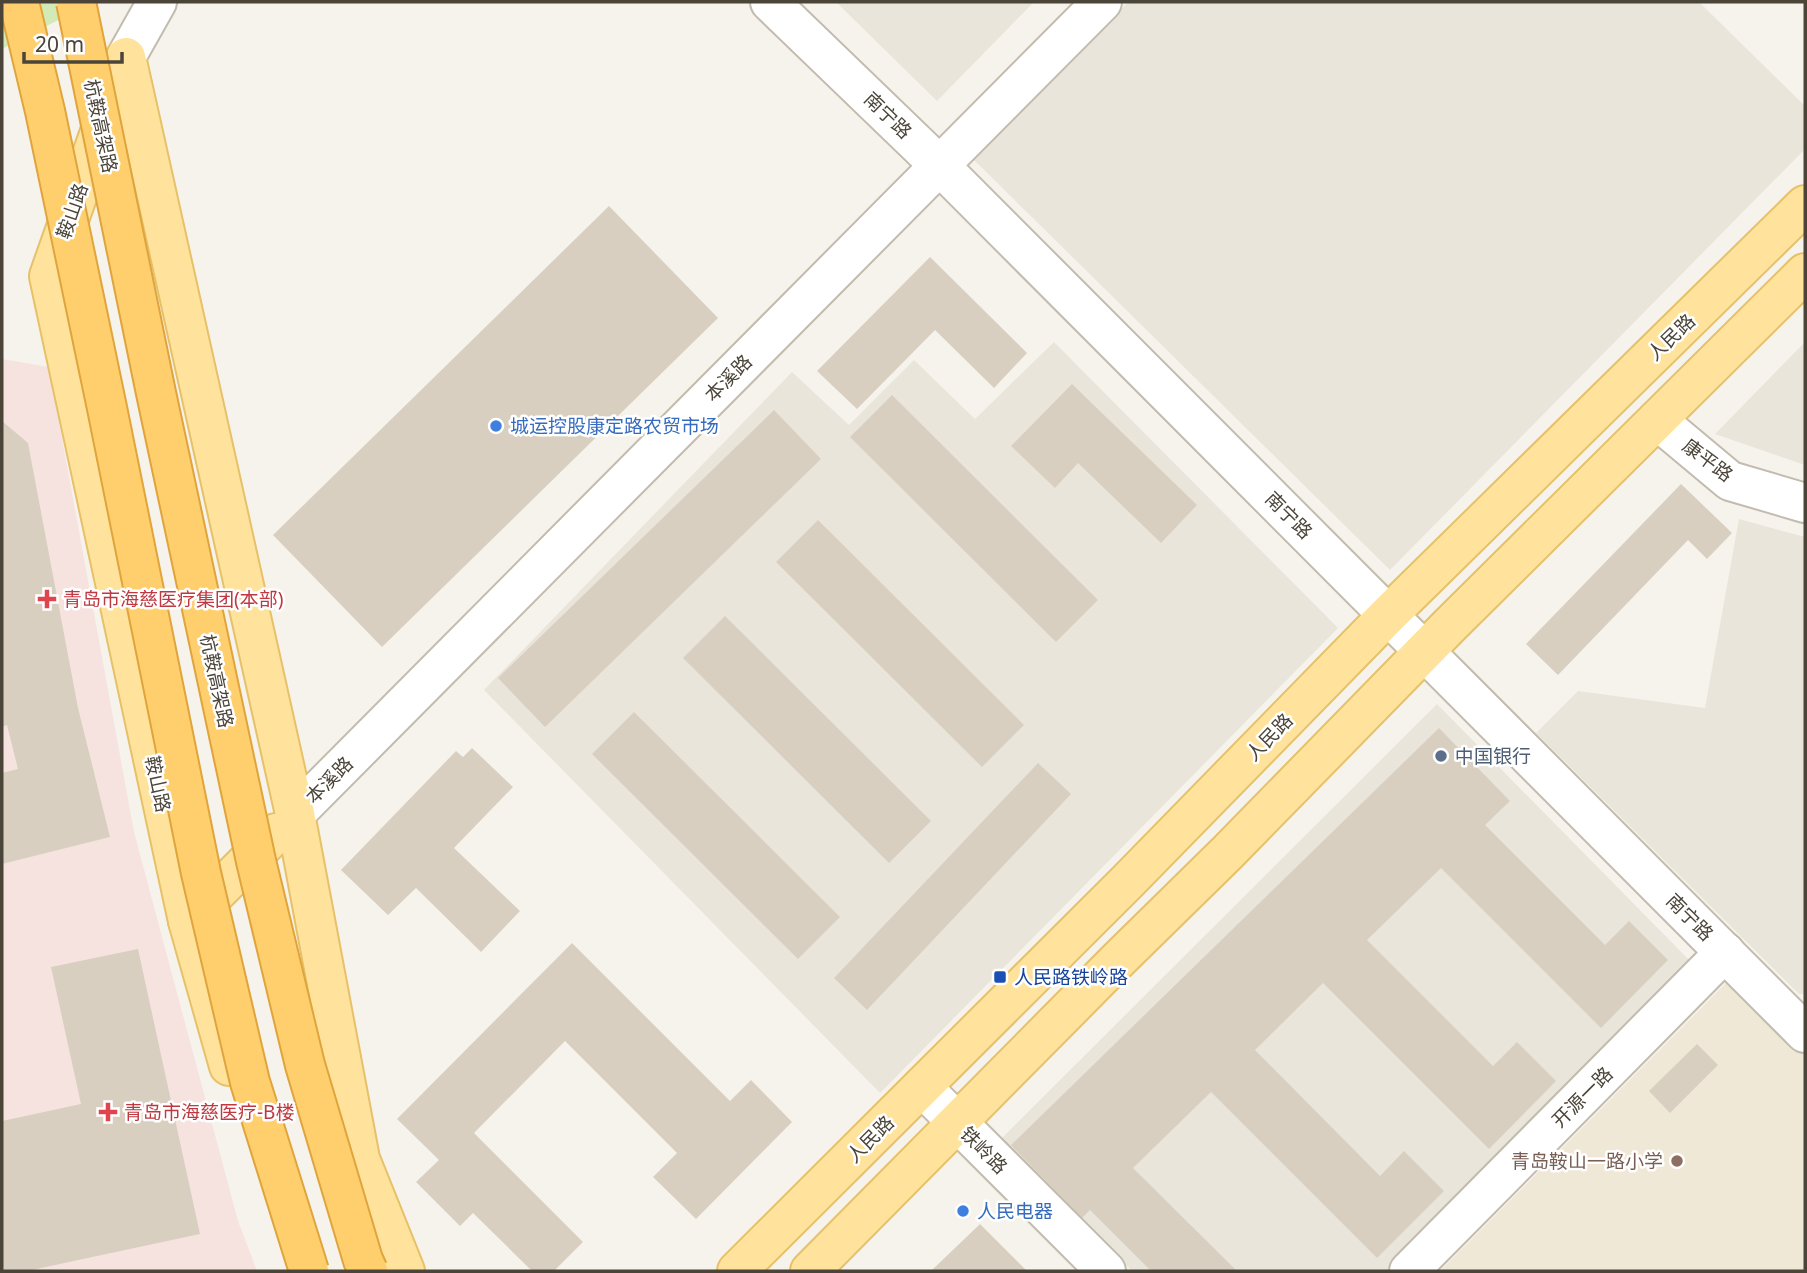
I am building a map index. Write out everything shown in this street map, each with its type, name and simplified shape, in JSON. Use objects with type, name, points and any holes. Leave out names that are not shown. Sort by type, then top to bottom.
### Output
[{"type":"highway","points":[[19,2],[45,111],[96,354],[201,873],[250,1082],[309,1271]]},
{"type":"highway","name":"杭鞍高架路","points":[[76,2],[256,860],[305,1065],[368,1271]]},
{"type":"main road","points":[[126,57],[295,814],[360,1159],[405,1271]]},
{"type":"main road","name":"鞍山路","points":[[126,57],[49,276],[188,921],[262,1184],[290,1271]]},
{"type":"main road","name":"人民路","points":[[737,1271],[1129,880],[1388,615],[1805,205]]},
{"type":"main road","points":[[810,1271],[1425,651],[1805,273]]},
{"type":"main road","points":[[188,921],[295,814]]},
{"type":"street","points":[[126,57],[158,2]]},
{"type":"street","name":"南宁路","points":[[770,2],[939,165],[1804,1028]]},
{"type":"street","name":"本溪路","points":[[295,814],[1102,2]]},
{"type":"street","name":"康平路","points":[[1657,420],[1730,481],[1805,503]]},
{"type":"street","name":"开源一路","points":[[1409,1271],[1725,952]]},
{"type":"street","name":"铁岭路","points":[[922,1087],[1106,1271]]},
{"type":"shaded area","points":[[836,2],[1034,2],[937,101]]},
{"type":"shaded area","points":[[1128,2],[1699,2],[1805,106],[1805,149],[1390,570],[973,159]]},
{"type":"shaded area","points":[[1054,342],[1338,628],[880,1093],[484,690],[792,372],[849,425],[914,360],[975,419]]},
{"type":"shaded area","points":[[1805,342],[1805,465],[1715,434]]},
{"type":"shaded area","name":"青岛市海慈医疗集团(本部)","points":[[2,359],[49,367],[134,832],[238,1221],[257,1271],[2,1271]]},
{"type":"shaded area","points":[[1739,519],[1805,537],[1805,994],[1799,994],[1536,733],[1578,691],[1705,708]]},
{"type":"shaded area","points":[[1437,704],[1693,964],[1390,1271],[1132,1271],[998,1142]]},
{"type":"shaded area","name":"青岛鞍山一路小学","points":[[1731,978],[1805,1052],[1805,1271],[1440,1271]]},
{"type":"green space","points":[[2,2],[93,2],[2,49]]},
{"type":"building","name":"城运控股康定路农贸市场","points":[[609,206],[718,318],[382,647],[273,535]]},
{"type":"building","points":[[930,257],[1027,353],[994,388],[935,330],[857,409],[817,371]]},
{"type":"building","points":[[1072,384],[1197,505],[1161,543],[1078,463],[1055,488],[1011,446]]},
{"type":"building","points":[[892,395],[1098,600],[1056,642],[850,437]]},
{"type":"building","points":[[774,410],[821,459],[545,727],[498,678]]},
{"type":"building","points":[[2,421],[28,443],[78,708],[110,837],[2,864],[2,773],[18,769],[7,725],[2,727]]},
{"type":"building","points":[[1681,484],[1732,533],[1707,559],[1688,540],[1558,675],[1526,644]]},
{"type":"building","points":[[818,520],[1024,725],[982,767],[776,562]]},
{"type":"building","points":[[725,616],[931,821],[889,863],[683,658]]},
{"type":"building","points":[[634,712],[840,917],[798,959],[592,754]]},
{"type":"building","points":[[1439,728],[1510,801],[1485,825],[1605,945],[1629,921],[1668,960],[1601,1028],[1441,868],[1367,940],[1493,1066],[1517,1042],[1556,1081],[1489,1149],[1323,983],[1255,1050],[1380,1176],[1404,1151],[1444,1191],[1377,1258],[1211,1092],[1133,1168],[1237,1271],[1151,1271],[1090,1210],[1082,1218],[1011,1145]]},
{"type":"building","points":[[472,748],[513,787],[454,848],[520,911],[481,952],[416,888],[388,915],[341,870],[456,751],[463,757]]},
{"type":"building","points":[[1038,763],[1071,794],[867,1010],[834,978]]},
{"type":"building","points":[[572,943],[730,1101],[751,1080],[792,1122],[696,1219],[653,1177],[677,1153],[565,1041],[474,1133],[583,1242],[554,1271],[532,1271],[473,1213],[460,1226],[416,1182],[439,1160],[397,1119]]},
{"type":"building","name":"青岛市海慈医疗-B楼","points":[[138,949],[200,1234],[27,1271],[2,1271],[2,1121],[81,1104],[51,967]]},
{"type":"building","points":[[1697,1044],[1718,1065],[1670,1113],[1649,1091]]},
{"type":"building","points":[[980,1224],[1027,1271],[931,1271]]},
{"type":"place","name":"城运控股康定路农贸市场","points":[[496,426]]},
{"type":"place","name":"青岛市海慈医疗集团(本部)","points":[[47,599]]},
{"type":"place","name":"中国银行","points":[[1441,756]]},
{"type":"place","name":"人民路铁岭路","points":[[1000,977]]},
{"type":"place","name":"青岛市海慈医疗-B楼","points":[[108,1112]]},
{"type":"place","name":"青岛鞍山一路小学","points":[[1677,1161]]},
{"type":"place","name":"人民电器","points":[[963,1211]]}]
